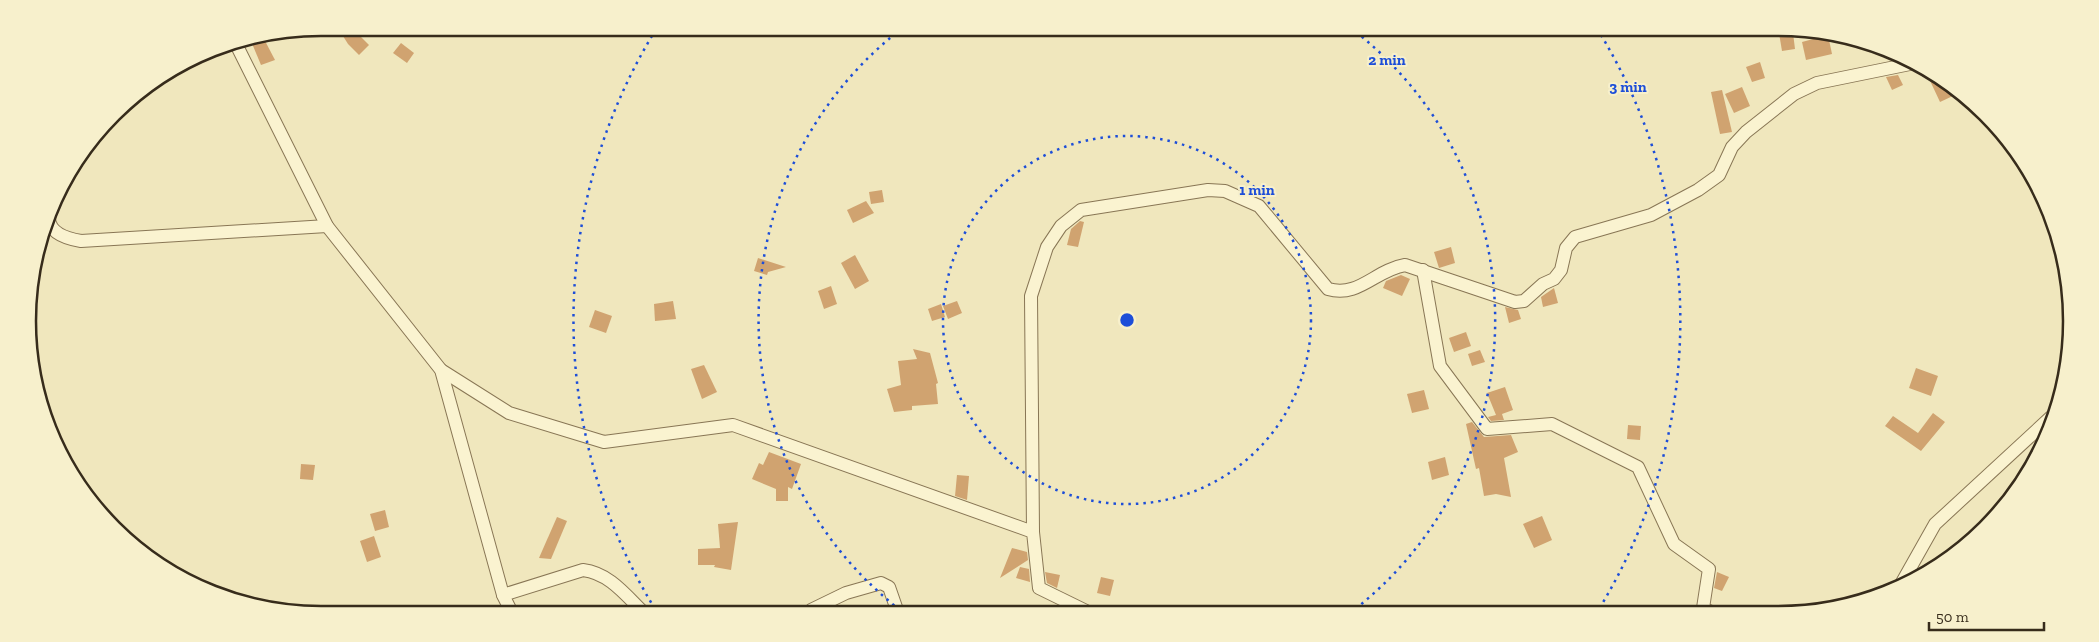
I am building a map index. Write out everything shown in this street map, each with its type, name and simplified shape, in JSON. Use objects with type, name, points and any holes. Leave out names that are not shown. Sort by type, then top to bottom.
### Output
[{"type":"street","points":[[238,48],[327,226],[441,370],[508,413],[604,442],[733,425],[1033,532]]},
{"type":"street","points":[[1077,606],[1039,588],[1033,532],[1031,296],[1048,247],[1060,226],[1081,210],[1208,190],[1225,191],[1259,206],[1328,289],[1346,292],[1390,268],[1405,265],[1515,302],[1524,300],[1543,284],[1554,279],[1561,270],[1569,242],[1576,237],[1651,215],[1698,190],[1719,175],[1732,147],[1746,132],[1794,94],[1817,82],[1903,65]]},
{"type":"street","points":[[52,226],[58,233],[70,240],[82,241],[327,226]]},
{"type":"street","points":[[1423,270],[1440,366],[1487,429],[1552,424],[1638,467],[1674,544],[1709,568],[1703,606]]},
{"type":"street","points":[[441,370],[503,595],[508,606]]},
{"type":"street","points":[[1906,575],[1935,524],[2044,424]]},
{"type":"street","points":[[503,595],[583,570],[595,572],[614,583],[637,606]]},
{"type":"street","points":[[819,606],[846,593],[882,583],[889,587],[896,606]]},
{"type":"building","points":[[343,36],[360,36],[369,45],[359,55]]},
{"type":"building","points":[[1780,36],[1793,37],[1795,49],[1782,51]]},
{"type":"building","points":[[1814,39],[1829,41],[1832,54],[1806,60],[1802,42]]},
{"type":"building","points":[[266,42],[275,60],[261,65],[253,45]]},
{"type":"building","points":[[401,43],[414,53],[407,63],[393,53]]},
{"type":"building","points":[[1760,62],[1765,78],[1752,82],[1746,67]]},
{"type":"building","points":[[1898,75],[1903,85],[1892,90],[1886,77]]},
{"type":"building","points":[[1930,80],[1952,96],[1940,102]]},
{"type":"building","points":[[1742,87],[1750,106],[1734,113],[1725,94]]},
{"type":"building","points":[[1722,90],[1732,132],[1720,134],[1711,92]]},
{"type":"building","points":[[882,190],[884,202],[871,204],[869,192]]},
{"type":"building","points":[[866,201],[874,213],[853,223],[847,210]]},
{"type":"building","points":[[1080,221],[1084,222],[1078,247],[1067,245],[1071,229]]},
{"type":"building","points":[[1451,247],[1455,263],[1439,268],[1434,252]]},
{"type":"building","points":[[855,255],[869,281],[855,289],[841,263]]},
{"type":"building","points":[[758,258],[786,267],[768,272],[767,275],[754,271]]},
{"type":"building","points":[[1401,275],[1410,279],[1402,296],[1383,288],[1386,281]]},
{"type":"building","points":[[831,286],[837,304],[824,309],[818,291]]},
{"type":"building","points":[[1554,288],[1558,303],[1543,307],[1541,297]]},
{"type":"building","points":[[673,301],[676,319],[655,321],[654,304]]},
{"type":"building","points":[[957,301],[962,313],[948,319],[943,306]]},
{"type":"building","points":[[941,304],[945,317],[932,321],[928,309]]},
{"type":"building","points":[[1505,307],[1518,310],[1521,319],[1509,323]]},
{"type":"building","points":[[595,310],[612,316],[606,333],[589,327]]},
{"type":"building","points":[[1466,332],[1471,346],[1454,352],[1449,338]]},
{"type":"building","points":[[913,349],[930,353],[938,383],[936,384],[938,404],[912,406],[912,410],[894,412],[887,389],[901,385],[898,361],[917,359]]},
{"type":"building","points":[[1480,350],[1485,362],[1472,366],[1468,354]]},
{"type":"building","points":[[704,365],[717,392],[702,399],[691,369]]},
{"type":"building","points":[[1916,368],[1938,376],[1931,396],[1909,388]]},
{"type":"building","points":[[1505,387],[1513,410],[1502,414],[1504,420],[1491,421],[1488,417],[1496,415],[1487,393]]},
{"type":"building","points":[[1424,390],[1429,409],[1412,413],[1407,394]]},
{"type":"building","points":[[1933,413],[1945,422],[1921,451],[1885,426],[1893,416],[1918,433]]},
{"type":"building","points":[[1472,422],[1484,437],[1511,435],[1518,452],[1504,458],[1511,497],[1496,494],[1484,496],[1479,468],[1476,469],[1466,424]]},
{"type":"building","points":[[1628,425],[1641,426],[1640,440],[1627,439]]},
{"type":"building","points":[[769,452],[801,464],[792,489],[788,487],[788,501],[776,501],[776,489],[752,479],[759,463],[763,465]]},
{"type":"building","points":[[1445,457],[1449,475],[1432,480],[1428,462]]},
{"type":"building","points":[[301,464],[315,465],[313,480],[300,479]]},
{"type":"building","points":[[957,475],[969,476],[967,500],[955,496]]},
{"type":"building","points":[[385,510],[389,527],[375,531],[370,514]]},
{"type":"building","points":[[1542,516],[1552,540],[1534,548],[1523,524]]},
{"type":"building","points":[[557,517],[567,521],[551,559],[539,558]]},
{"type":"building","points":[[738,522],[731,570],[714,567],[715,565],[698,565],[698,549],[720,548],[718,524]]},
{"type":"building","points":[[374,536],[381,557],[367,562],[360,541]]},
{"type":"building","points":[[1012,548],[1027,552],[1028,560],[1000,578]]},
{"type":"building","points":[[1020,567],[1029,569],[1030,582],[1016,578]]},
{"type":"building","points":[[1045,572],[1060,575],[1057,588],[1047,583]]},
{"type":"building","points":[[1717,572],[1729,577],[1722,591],[1714,588]]},
{"type":"building","points":[[1101,577],[1114,580],[1110,596],[1097,593]]}]
